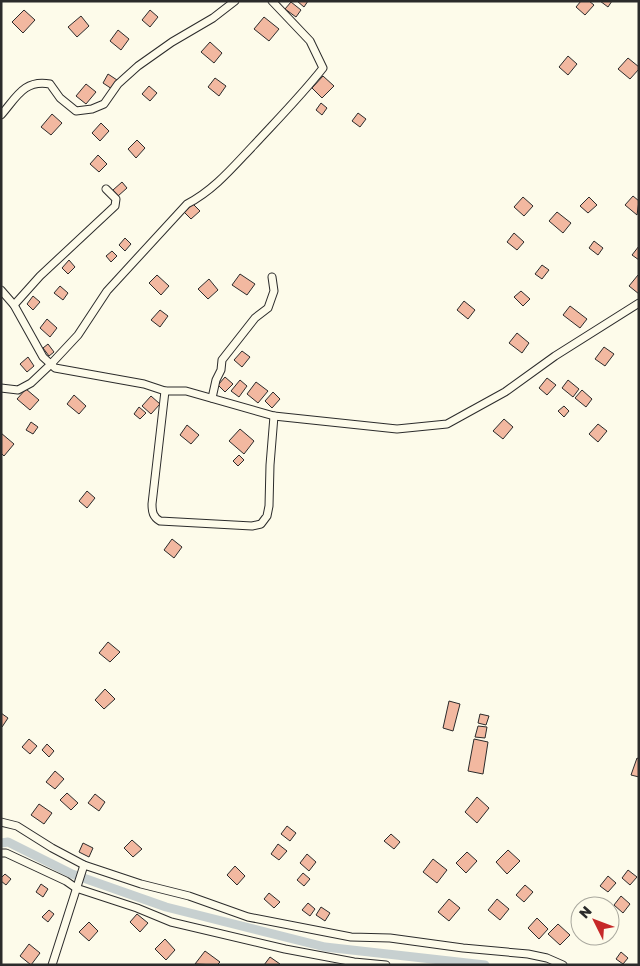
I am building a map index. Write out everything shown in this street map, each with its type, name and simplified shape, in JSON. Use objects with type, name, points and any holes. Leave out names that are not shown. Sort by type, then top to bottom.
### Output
[{"type":"street","points":[[1,115],[24,88],[38,82],[50,84],[60,98],[76,111],[92,109],[104,104],[118,84],[138,66],[172,42],[213,18],[235,1]]},
{"type":"street","points":[[1,388],[18,390],[30,383],[50,365],[78,335],[107,291],[187,204],[199,198],[221,179],[302,95],[323,68],[310,41],[272,1]]},
{"type":"street","points":[[14,305],[40,276],[115,206],[116,199],[106,189]]},
{"type":"street","points":[[212,398],[216,380],[221,370],[222,360],[255,318],[268,308],[274,291],[272,277]]},
{"type":"street","points":[[1,290],[14,305],[42,357],[55,368],[144,384],[165,391],[186,391],[274,416],[397,429],[447,424],[505,392],[555,356],[639,303]]},
{"type":"street","points":[[165,391],[152,504],[155,518],[160,521],[252,526],[261,524],[267,516],[269,506],[274,416]]},
{"type":"street","points":[[1,822],[17,826],[84,865],[141,884],[190,896],[248,916],[351,937],[390,938],[463,948],[528,954],[547,958],[563,965]]},
{"type":"street","points":[[1,853],[6,853],[76,887],[138,908],[171,922],[284,949],[354,962],[386,965]]},
{"type":"street","points":[[52,965],[84,865]]},
{"type":"building","points":[[297,1],[308,1],[304,7]]},
{"type":"building","points":[[581,1],[589,1],[594,5],[585,15],[576,7]]},
{"type":"building","points":[[600,1],[612,1],[608,7]]},
{"type":"building","points":[[291,2],[301,10],[296,17],[285,9]]},
{"type":"building","points":[[24,10],[35,20],[23,33],[12,22]]},
{"type":"building","points":[[150,10],[158,17],[150,27],[142,20]]},
{"type":"building","points":[[81,16],[89,26],[77,37],[68,27]]},
{"type":"building","points":[[264,17],[279,29],[269,41],[254,29]]},
{"type":"building","points":[[118,30],[129,39],[121,50],[110,41]]},
{"type":"building","points":[[210,42],[222,53],[214,63],[201,52]]},
{"type":"building","points":[[568,56],[577,64],[568,75],[559,67]]},
{"type":"building","points":[[628,58],[639,67],[630,79],[618,69]]},
{"type":"building","points":[[108,74],[117,80],[112,89],[103,83]]},
{"type":"building","points":[[323,76],[334,86],[322,98],[312,88]]},
{"type":"building","points":[[215,78],[226,86],[219,96],[208,87]]},
{"type":"building","points":[[86,84],[96,92],[86,104],[76,96]]},
{"type":"building","points":[[149,86],[157,93],[150,101],[142,94]]},
{"type":"building","points":[[321,103],[327,108],[322,115],[316,110]]},
{"type":"building","points":[[358,113],[366,119],[360,127],[352,121]]},
{"type":"building","points":[[52,114],[62,123],[51,135],[41,127]]},
{"type":"building","points":[[101,123],[109,131],[100,141],[92,133]]},
{"type":"building","points":[[137,140],[145,148],[136,158],[128,149]]},
{"type":"building","points":[[98,155],[107,164],[99,172],[90,164]]},
{"type":"building","points":[[122,182],[127,188],[118,196],[113,190]]},
{"type":"building","points":[[633,196],[639,201],[637,215],[625,205]]},
{"type":"building","points":[[523,197],[533,206],[524,216],[514,207]]},
{"type":"building","points":[[589,197],[597,205],[588,213],[580,206]]},
{"type":"building","points":[[193,204],[200,211],[191,219],[184,212]]},
{"type":"building","points":[[557,212],[571,223],[563,233],[549,221]]},
{"type":"building","points":[[514,233],[524,242],[517,250],[507,242]]},
{"type":"building","points":[[125,238],[131,244],[125,251],[119,245]]},
{"type":"building","points":[[594,241],[603,248],[598,255],[589,248]]},
{"type":"building","points":[[639,246],[639,260],[632,255]]},
{"type":"building","points":[[112,251],[117,256],[111,262],[106,256]]},
{"type":"building","points":[[69,260],[75,267],[68,274],[62,268]]},
{"type":"building","points":[[542,265],[549,270],[542,279],[535,274]]},
{"type":"building","points":[[240,274],[255,284],[247,295],[232,285]]},
{"type":"building","points":[[157,275],[169,286],[161,295],[149,283]]},
{"type":"building","points":[[639,276],[639,294],[629,286]]},
{"type":"building","points":[[209,279],[218,290],[208,299],[198,289]]},
{"type":"building","points":[[60,286],[68,293],[63,300],[54,293]]},
{"type":"building","points":[[521,291],[530,299],[523,306],[514,297]]},
{"type":"building","points":[[33,296],[40,302],[33,310],[27,304]]},
{"type":"building","points":[[464,301],[475,310],[468,319],[457,310]]},
{"type":"building","points":[[570,306],[587,319],[580,328],[563,315]]},
{"type":"building","points":[[160,310],[168,316],[160,327],[151,320]]},
{"type":"building","points":[[47,319],[57,328],[50,337],[40,328]]},
{"type":"building","points":[[517,333],[529,343],[522,353],[509,343]]},
{"type":"building","points":[[48,344],[54,352],[49,356],[43,348]]},
{"type":"building","points":[[604,347],[614,354],[605,366],[595,359]]},
{"type":"building","points":[[242,351],[250,357],[242,367],[234,360]]},
{"type":"building","points":[[28,357],[34,366],[27,372],[20,364]]},
{"type":"building","points":[[225,377],[233,384],[225,392],[218,385]]},
{"type":"building","points":[[547,378],[556,385],[547,395],[539,388]]},
{"type":"building","points":[[240,380],[247,386],[239,397],[231,391]]},
{"type":"building","points":[[568,380],[579,389],[573,397],[562,388]]},
{"type":"building","points":[[256,382],[268,391],[258,403],[247,394]]},
{"type":"building","points":[[26,389],[39,400],[30,410],[17,399]]},
{"type":"building","points":[[582,390],[592,399],[586,407],[575,398]]},
{"type":"building","points":[[273,392],[280,399],[272,408],[265,401]]},
{"type":"building","points":[[74,395],[86,406],[79,414],[67,404]]},
{"type":"building","points":[[151,396],[160,404],[151,414],[142,406]]},
{"type":"building","points":[[564,406],[569,411],[564,417],[558,411]]},
{"type":"building","points":[[139,407],[146,413],[140,419],[134,414]]},
{"type":"building","points":[[504,419],[513,427],[503,439],[493,431]]},
{"type":"building","points":[[31,422],[38,427],[33,434],[26,430]]},
{"type":"building","points":[[598,424],[607,431],[598,442],[589,434]]},
{"type":"building","points":[[187,425],[199,435],[191,444],[180,435]]},
{"type":"building","points":[[240,429],[254,441],[244,454],[229,441]]},
{"type":"building","points":[[1,433],[14,444],[4,456],[1,453]]},
{"type":"building","points":[[239,455],[244,460],[238,466],[233,461]]},
{"type":"building","points":[[87,491],[95,498],[87,508],[79,501]]},
{"type":"building","points":[[172,539],[182,547],[174,558],[164,550]]},
{"type":"building","points":[[108,642],[120,652],[110,662],[99,653]]},
{"type":"building","points":[[105,689],[115,699],[104,709],[95,700]]},
{"type":"building","points":[[449,701],[460,704],[453,731],[443,728]]},
{"type":"building","points":[[1,713],[8,718],[2,727],[1,726]]},
{"type":"building","points":[[480,714],[489,716],[486,725],[478,723]]},
{"type":"building","points":[[478,726],[487,727],[485,738],[475,737]]},
{"type":"building","points":[[29,739],[37,746],[30,754],[22,747]]},
{"type":"building","points":[[474,739],[488,742],[483,774],[468,771]]},
{"type":"building","points":[[47,744],[54,751],[49,757],[42,750]]},
{"type":"building","points":[[637,758],[639,759],[639,777],[631,775]]},
{"type":"building","points":[[55,771],[64,779],[55,789],[46,782]]},
{"type":"building","points":[[67,793],[78,803],[71,810],[60,800]]},
{"type":"building","points":[[95,794],[105,802],[99,811],[88,803]]},
{"type":"building","points":[[477,797],[489,808],[477,823],[465,812]]},
{"type":"building","points":[[39,804],[52,813],[44,824],[31,815]]},
{"type":"building","points":[[287,826],[296,833],[290,841],[281,834]]},
{"type":"building","points":[[391,834],[400,842],[394,849],[384,841]]},
{"type":"building","points":[[132,840],[142,849],[133,857],[124,848]]},
{"type":"building","points":[[83,843],[93,848],[89,857],[79,852]]},
{"type":"building","points":[[278,844],[287,851],[279,860],[271,854]]},
{"type":"building","points":[[508,850],[520,861],[507,874],[496,862]]},
{"type":"building","points":[[467,852],[477,861],[466,873],[456,863]]},
{"type":"building","points":[[307,854],[316,862],[309,871],[300,863]]},
{"type":"building","points":[[433,859],[447,870],[437,883],[423,872]]},
{"type":"building","points":[[235,866],[245,876],[237,885],[227,875]]},
{"type":"building","points":[[628,870],[637,877],[630,885],[622,878]]},
{"type":"building","points":[[303,873],[310,879],[304,886],[297,880]]},
{"type":"building","points":[[5,874],[11,879],[6,885],[1,881]]},
{"type":"building","points":[[608,876],[616,883],[608,892],[600,886]]},
{"type":"building","points":[[41,884],[48,889],[43,897],[36,892]]},
{"type":"building","points":[[525,885],[533,892],[524,902],[516,895]]},
{"type":"building","points":[[269,893],[280,902],[274,908],[264,899]]},
{"type":"building","points":[[621,896],[630,904],[623,913],[620,910]]},
{"type":"building","points":[[449,899],[460,908],[449,921],[438,912]]},
{"type":"building","points":[[497,899],[509,909],[500,920],[488,910]]},
{"type":"building","points":[[308,903],[315,909],[310,916],[302,910]]},
{"type":"building","points":[[321,907],[330,913],[325,921],[316,915]]},
{"type":"building","points":[[49,910],[54,914],[48,922],[42,917]]},
{"type":"building","points":[[137,914],[148,923],[140,932],[130,922]]},
{"type":"building","points":[[537,918],[548,929],[539,939],[528,928]]},
{"type":"building","points":[[89,922],[98,931],[89,941],[79,932]]},
{"type":"building","points":[[558,924],[570,935],[560,945],[548,934]]},
{"type":"building","points":[[165,939],[175,950],[166,960],[155,949]]},
{"type":"building","points":[[29,944],[40,953],[31,965],[20,956]]},
{"type":"building","points":[[205,951],[220,962],[217,965],[195,964]]},
{"type":"building","points":[[621,952],[628,958],[623,964],[616,959]]},
{"type":"building","points":[[270,957],[280,964],[264,965]]},
{"type":"waterway","points":[[1,843],[8,842],[72,874],[166,907],[325,947],[485,965]]}]
